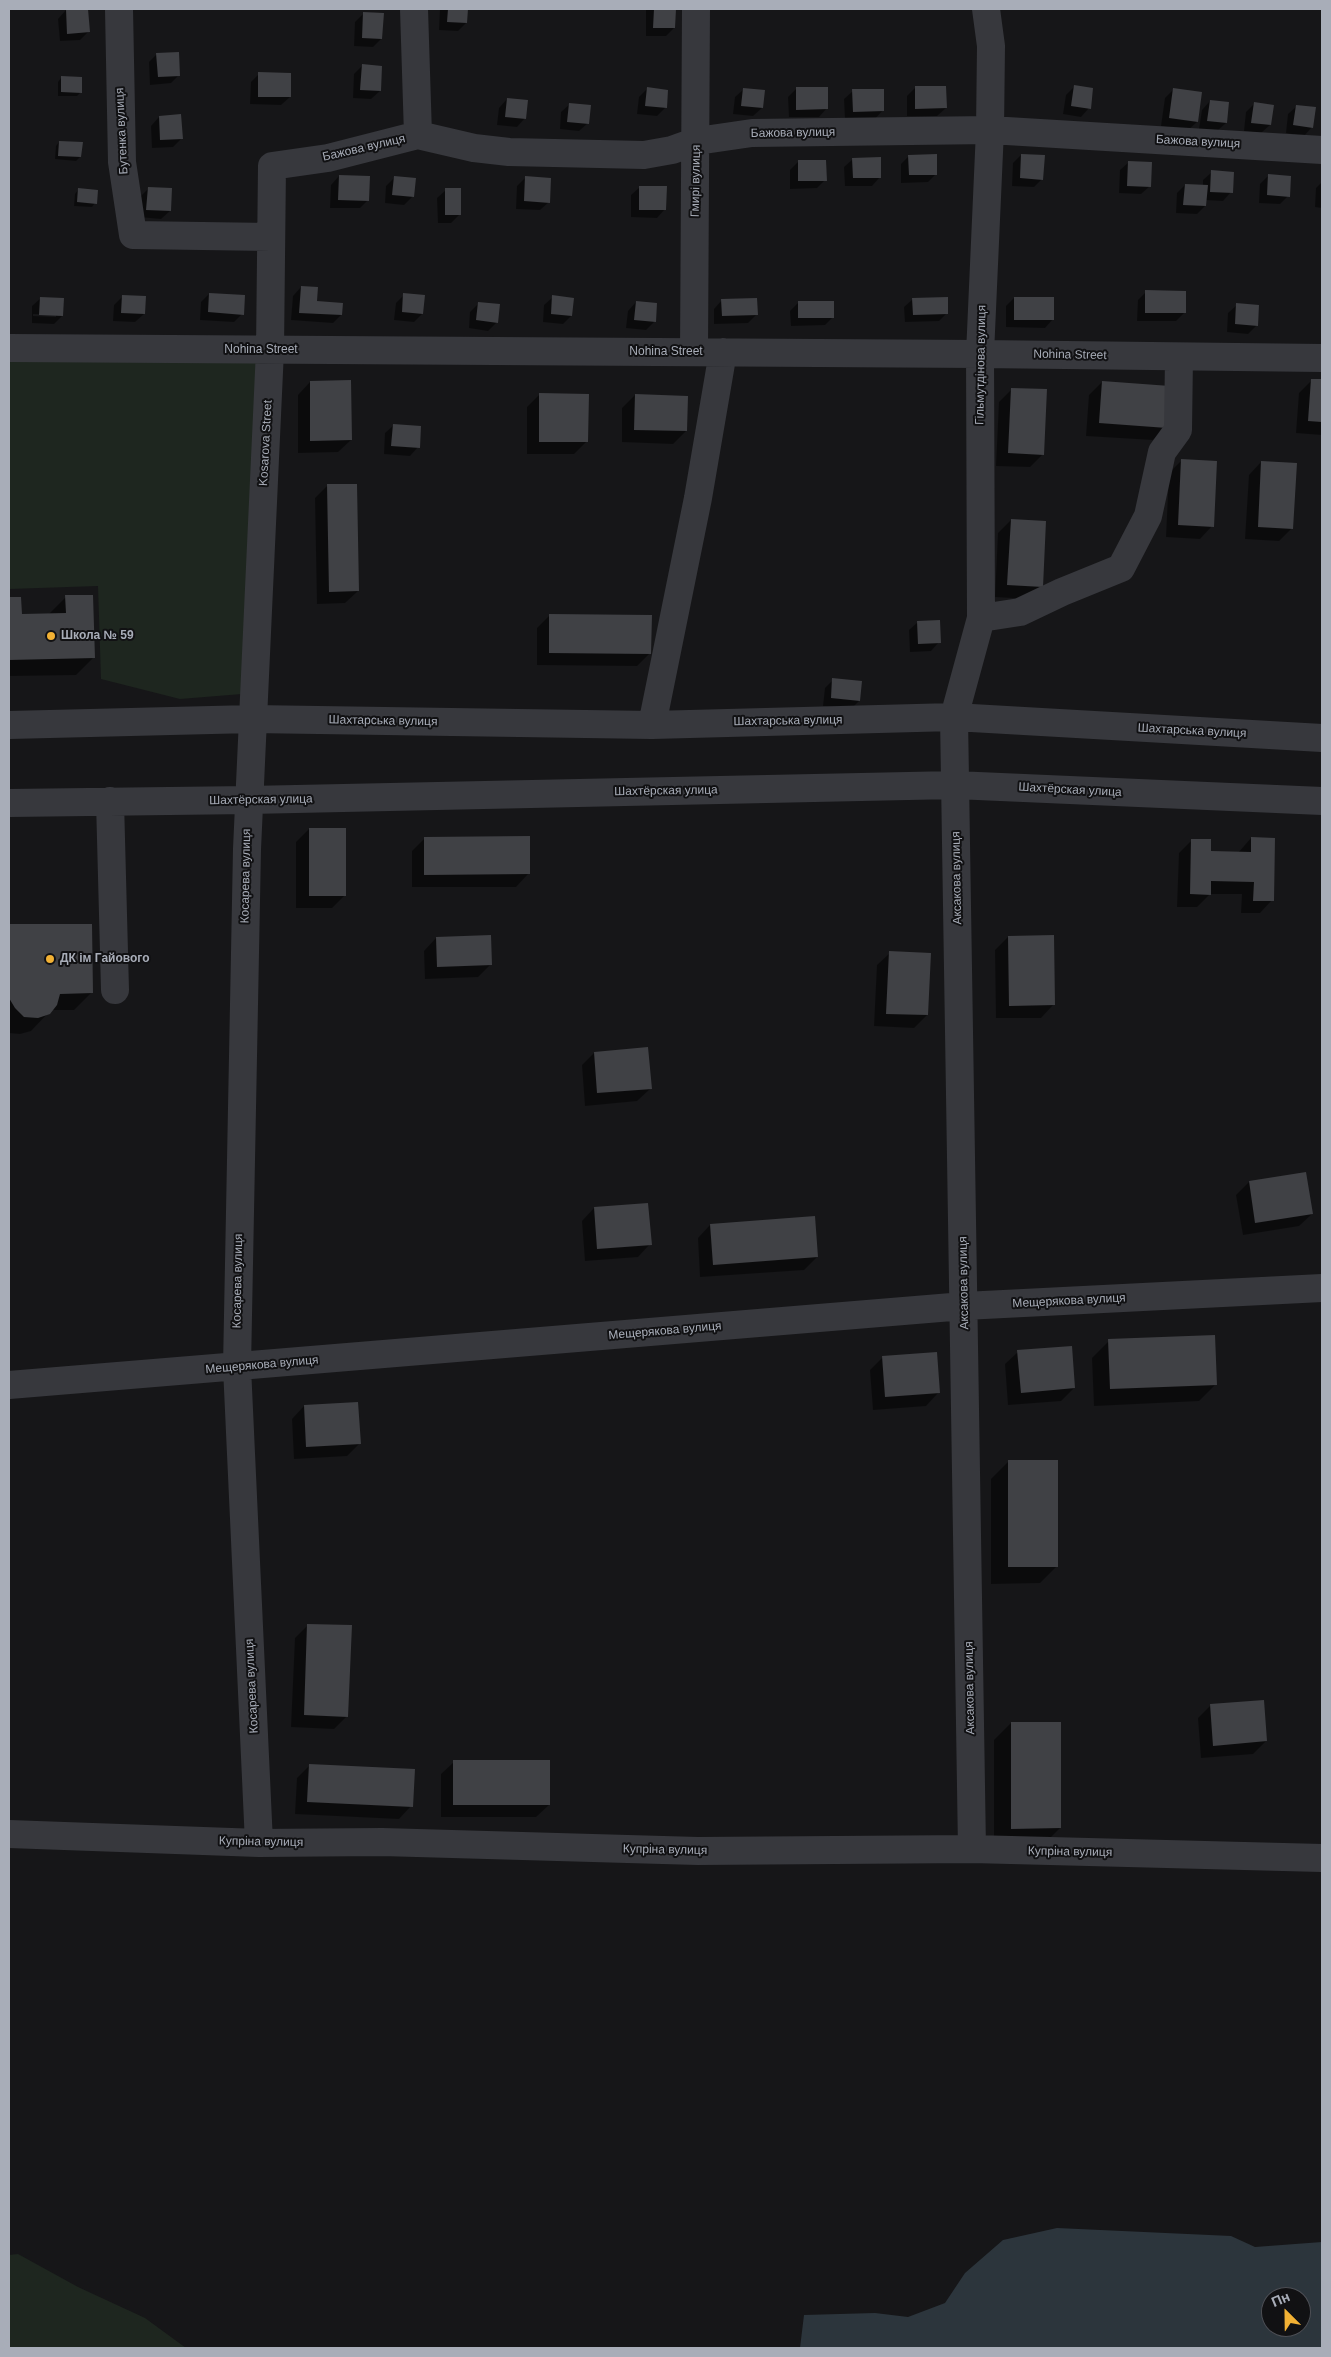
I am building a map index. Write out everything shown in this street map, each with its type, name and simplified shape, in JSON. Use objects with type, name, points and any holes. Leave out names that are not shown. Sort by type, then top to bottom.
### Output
[{"type":"street","name":"Бутенка вулиця","points":[[119,9],[122,162],[133,236],[271,236]]},
{"type":"street","points":[[414,9],[418,135]]},
{"type":"street","name":"Гмирі вулиця","points":[[694,352],[697,140],[696,9]]},
{"type":"street","name":"Гільмутдінова вулиця","points":[[954,717],[981,618],[980,354],[990,130],[991,46],[986,9]]},
{"type":"street","name":"Бажова вулиця","points":[[272,166],[328,158],[418,135],[474,148],[509,152],[644,155],[672,150],[697,140],[752,133],[990,130],[1322,150]]},
{"type":"street","name":"Kosarova Street","points":[[252,719],[270,350],[272,166]]},
{"type":"street","name":"Nohina Street","points":[[9,348],[1322,358]]},
{"type":"street","points":[[652,725],[698,498],[722,352]]},
{"type":"street","points":[[981,618],[1020,612],[1121,568],[1148,516],[1162,452],[1178,430],[1179,357]]},
{"type":"street","name":"Шахтарська вулиця","points":[[9,725],[252,719],[652,725],[954,717],[1322,738]]},
{"type":"street","name":"Аксакова вулиця","points":[[954,717],[972,1849]]},
{"type":"street","name":"Косарева вулиця","points":[[252,719],[237,1367],[259,1843]]},
{"type":"street","name":"Шахтёрская улица","points":[[9,803],[249,800],[955,785],[1322,801]]},
{"type":"street","points":[[110,801],[115,990]]},
{"type":"street","name":"Мещерякова вулиця","points":[[9,1385],[964,1306],[1322,1288]]},
{"type":"street","name":"Купріна вулиця","points":[[9,1834],[259,1843],[382,1842],[698,1851],[972,1849],[1322,1858]]},
{"type":"shaded area","points":[[9,358],[260,360],[242,694],[180,699],[101,679],[98,586],[9,589]]},
{"type":"shaded area","points":[[1057,2228],[1231,2236],[1255,2247],[1322,2242],[1322,2348],[800,2348],[804,2315],[875,2313],[908,2317],[945,2303],[965,2273],[1003,2240]]},
{"type":"shaded area","points":[[18,2254],[78,2287],[145,2318],[186,2348],[9,2348],[9,2255]]},
{"type":"building","points":[[66,9],[88,9],[90,32],[67,34]]},
{"type":"building","points":[[448,9],[468,9],[467,23],[447,22]]},
{"type":"building","points":[[654,9],[676,9],[675,28],[653,28]]},
{"type":"building","points":[[363,12],[384,13],[382,39],[362,38]]},
{"type":"building","points":[[179,52],[180,76],[158,77],[156,53]]},
{"type":"building","points":[[362,64],[382,66],[381,91],[360,90]]},
{"type":"building","points":[[258,72],[291,73],[291,97],[258,97]]},
{"type":"building","points":[[61,76],[82,77],[82,93],[61,92]]},
{"type":"building","points":[[1074,85],[1093,88],[1091,109],[1071,106]]},
{"type":"building","points":[[915,86],[946,86],[947,108],[915,109]]},
{"type":"building","points":[[647,87],[668,90],[667,108],[645,106]]},
{"type":"building","points":[[796,87],[828,87],[828,109],[796,110]]},
{"type":"building","points":[[743,88],[765,90],[763,108],[741,106]]},
{"type":"building","points":[[1173,88],[1202,92],[1198,122],[1169,118]]},
{"type":"building","points":[[852,89],[884,89],[884,111],[853,112]]},
{"type":"building","points":[[507,98],[528,100],[526,119],[505,117]]},
{"type":"building","points":[[1210,100],[1229,102],[1227,123],[1207,121]]},
{"type":"building","points":[[1254,102],[1274,105],[1271,125],[1251,123]]},
{"type":"building","points":[[569,103],[591,105],[589,124],[567,122]]},
{"type":"building","points":[[1296,105],[1316,107],[1313,128],[1293,125]]},
{"type":"building","points":[[181,114],[183,139],[160,140],[159,116]]},
{"type":"building","points":[[59,141],[83,142],[81,157],[58,156]]},
{"type":"building","points":[[937,154],[937,175],[909,175],[908,155]]},
{"type":"building","points":[[1021,154],[1045,155],[1043,180],[1020,178]]},
{"type":"building","points":[[881,157],[881,178],[853,178],[852,158]]},
{"type":"building","points":[[798,160],[826,160],[827,181],[798,181]]},
{"type":"building","points":[[1128,161],[1152,162],[1151,187],[1127,186]]},
{"type":"building","points":[[1211,170],[1234,172],[1233,193],[1210,192]]},
{"type":"building","points":[[1268,174],[1291,176],[1290,197],[1267,195]]},
{"type":"building","points":[[339,175],[370,176],[369,201],[338,200]]},
{"type":"building","points":[[394,176],[416,178],[414,197],[392,195]]},
{"type":"building","points":[[525,176],[551,178],[550,203],[524,201]]},
{"type":"building","points":[[1185,184],[1208,185],[1206,206],[1183,205]]},
{"type":"building","points":[[639,186],[667,186],[666,210],[639,210]]},
{"type":"building","points":[[148,187],[172,188],[171,211],[146,210]]},
{"type":"building","points":[[78,188],[98,190],[97,204],[77,202]]},
{"type":"building","points":[[445,188],[461,188],[461,215],[445,215]]},
{"type":"building","points":[[301,286],[318,287],[317,301],[343,303],[342,315],[299,313]]},
{"type":"building","points":[[1145,290],[1186,291],[1186,313],[1145,313]]},
{"type":"building","points":[[209,293],[245,295],[244,315],[208,312]]},
{"type":"building","points":[[403,293],[425,295],[423,314],[402,312]]},
{"type":"building","points":[[122,295],[146,296],[145,314],[121,313]]},
{"type":"building","points":[[552,295],[574,298],[572,316],[551,314]]},
{"type":"building","points":[[40,297],[64,298],[63,316],[39,315]]},
{"type":"building","points":[[948,297],[948,314],[913,315],[912,298]]},
{"type":"building","points":[[1014,297],[1054,297],[1054,320],[1014,320]]},
{"type":"building","points":[[757,298],[758,315],[722,316],[721,299]]},
{"type":"building","points":[[636,301],[657,303],[656,322],[634,320]]},
{"type":"building","points":[[798,301],[834,301],[834,318],[798,318]]},
{"type":"building","points":[[478,302],[500,304],[498,323],[476,320]]},
{"type":"building","points":[[1236,303],[1259,305],[1258,326],[1235,324]]},
{"type":"building","points":[[1311,379],[1322,379],[1322,422],[1308,421]]},
{"type":"building","points":[[351,380],[352,440],[310,441],[310,381]]},
{"type":"building","points":[[1102,381],[1170,386],[1167,428],[1099,423]]},
{"type":"building","points":[[1011,388],[1047,389],[1044,455],[1008,453]]},
{"type":"building","points":[[539,393],[589,394],[588,442],[539,442]]},
{"type":"building","points":[[635,394],[688,396],[687,431],[634,430]]},
{"type":"building","points":[[393,424],[421,426],[420,448],[391,446]]},
{"type":"building","points":[[1181,459],[1217,461],[1214,527],[1178,525]]},
{"type":"building","points":[[1261,461],[1297,463],[1293,529],[1258,527]]},
{"type":"building","points":[[327,484],[357,484],[359,591],[329,592]]},
{"type":"building","points":[[1011,519],[1046,521],[1043,587],[1007,585]]},
{"type":"building","name":"Школа № 59","points":[[65,595],[93,595],[95,658],[9,660],[9,597],[21,597],[22,614],[66,613]]},
{"type":"building","points":[[549,614],[652,615],[651,654],[549,653]]},
{"type":"building","points":[[940,620],[941,643],[918,644],[917,621]]},
{"type":"building","points":[[832,678],[862,681],[860,701],[831,698]]},
{"type":"building","points":[[309,828],[346,828],[346,896],[309,896]]},
{"type":"building","points":[[530,836],[530,874],[424,875],[424,837]]},
{"type":"building","points":[[1251,837],[1275,838],[1274,901],[1253,901],[1254,882],[1211,881],[1211,895],[1190,894],[1191,839],[1211,839],[1211,851],[1251,852]]},
{"type":"building","name":"ДК ім Гайового","points":[[9,924],[92,924],[93,993],[60,994],[57,1005],[50,1014],[38,1018],[24,1017],[9,998]]},
{"type":"building","points":[[491,935],[492,965],[437,967],[436,937]]},
{"type":"building","points":[[1054,935],[1055,1005],[1009,1006],[1008,936]]},
{"type":"building","points":[[889,951],[931,953],[928,1015],[886,1014]]},
{"type":"building","points":[[648,1047],[652,1089],[597,1093],[594,1052]]},
{"type":"building","points":[[1306,1172],[1313,1214],[1255,1223],[1249,1181]]},
{"type":"building","points":[[648,1203],[652,1245],[597,1249],[594,1207]]},
{"type":"building","points":[[815,1216],[818,1257],[713,1265],[710,1224]]},
{"type":"building","points":[[1215,1335],[1217,1385],[1110,1389],[1108,1339]]},
{"type":"building","points":[[1072,1346],[1075,1388],[1021,1393],[1017,1350]]},
{"type":"building","points":[[937,1352],[940,1393],[885,1397],[882,1356]]},
{"type":"building","points":[[358,1402],[361,1444],[306,1447],[304,1405]]},
{"type":"building","points":[[1008,1460],[1058,1460],[1058,1567],[1008,1567]]},
{"type":"building","points":[[307,1624],[352,1625],[348,1717],[304,1715]]},
{"type":"building","points":[[1264,1700],[1267,1741],[1213,1746],[1210,1704]]},
{"type":"building","points":[[1011,1722],[1061,1722],[1061,1828],[1011,1829]]},
{"type":"building","points":[[453,1760],[550,1760],[550,1805],[453,1805]]},
{"type":"building","points":[[309,1764],[415,1769],[413,1807],[307,1802]]},
{"type":"place","name":"Школа № 59","points":[[51,636]]},
{"type":"place","name":"ДК ім Гайового","points":[[50,959]]}]
